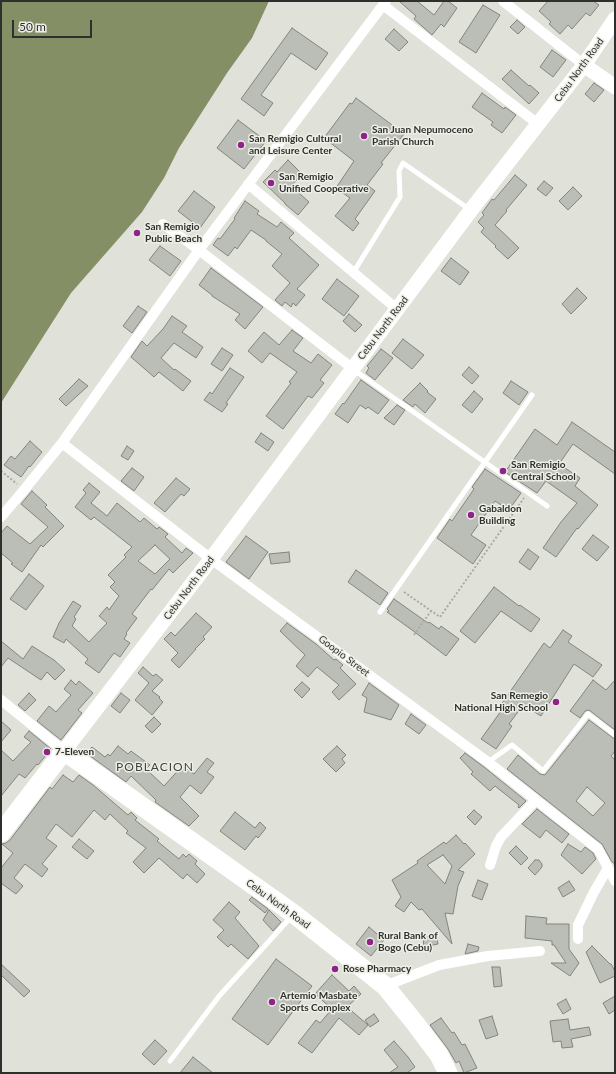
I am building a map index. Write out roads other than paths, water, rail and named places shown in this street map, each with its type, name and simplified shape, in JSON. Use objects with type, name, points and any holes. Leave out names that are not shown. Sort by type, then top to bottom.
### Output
[{"type":"highway","points":[[1,833],[64,751]]},
{"type":"highway","name":"Cebu North Road","points":[[64,751],[294,914],[385,986],[439,1055],[448,1073]]},
{"type":"main road","name":"Cebu North Road","points":[[64,751],[211,559],[471,210],[584,65],[615,19]]},
{"type":"main road","points":[[584,65],[615,87]]},
{"type":"street","points":[[503,1],[584,65]]},
{"type":"street","points":[[1,517],[62,443],[199,250],[385,3],[538,124]]},
{"type":"street","points":[[248,184],[397,309]]},
{"type":"street","points":[[163,224],[352,368]]},
{"type":"street","name":"Goopio Street","points":[[62,443],[211,559],[488,762],[598,849],[615,880]]},
{"type":"street","points":[[1,700],[64,751]]},
{"type":"street","points":[[490,865],[496,846],[501,837],[536,800]]},
{"type":"street","points":[[578,939],[578,925],[594,892],[608,868]]},
{"type":"street","points":[[385,986],[439,965],[488,956],[540,951]]},
{"type":"lane","points":[[353,273],[400,197],[399,171],[403,163],[471,210]]},
{"type":"lane","points":[[352,368],[547,506]]},
{"type":"lane","points":[[380,612],[532,395]]},
{"type":"lane","points":[[488,762],[512,745],[543,771],[588,714],[615,736]]},
{"type":"lane","points":[[170,1061],[220,995],[294,914]]},
{"type":"place","name":"San Juan Nepumoceno Parish Church","points":[[364,136]]},
{"type":"place","name":"San Remigio Cultural and Leisure Center","points":[[241,145]]},
{"type":"place","name":"San Remigio Unified Cooperative","points":[[271,183]]},
{"type":"place","name":"San Remigio Public Beach","points":[[137,233]]},
{"type":"place","name":"San Remigio Central School","points":[[503,471]]},
{"type":"place","name":"Gabaldon Building","points":[[471,515]]},
{"type":"place","name":"San Remegio National High School","points":[[556,702]]},
{"type":"place","name":"7-Eleven","points":[[47,752]]},
{"type":"place","name":"Rural Bank of Bogo (Cebu)","points":[[370,942]]},
{"type":"place","name":"Rose Pharmacy","points":[[335,969]]},
{"type":"place","name":"Artemio Masbate Sports Complex","points":[[272,1002]]},
{"type":"district","name":"POBLACION","points":[[155,767]]}]
